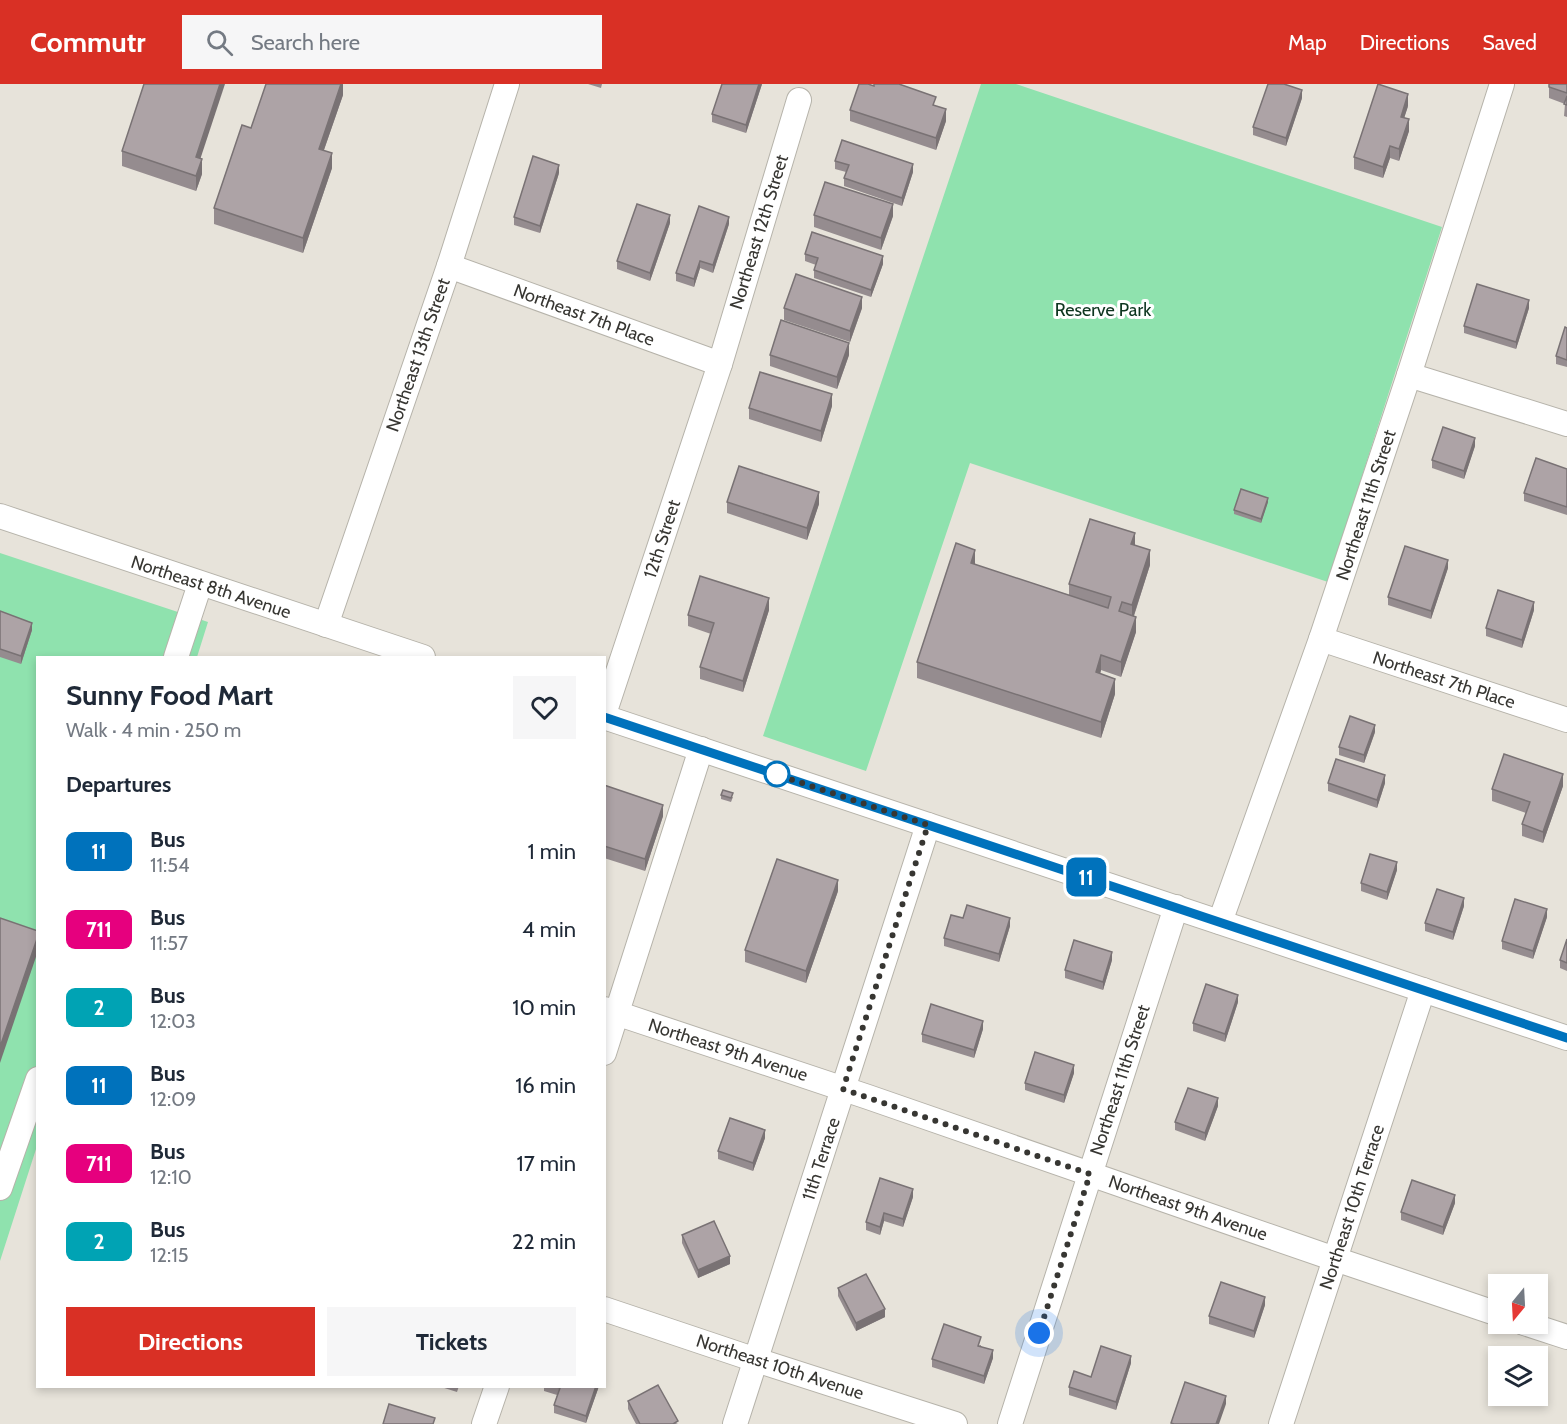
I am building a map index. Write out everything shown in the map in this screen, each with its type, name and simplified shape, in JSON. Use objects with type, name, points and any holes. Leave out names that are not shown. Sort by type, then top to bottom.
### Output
[{"type":"street","name":"Northeast 13th Street","points":[[326,625],[449,266],[507,84]]},
{"type":"street","name":"Northeast 11th Street","points":[[1220,922],[1321,639],[1410,375],[1502,84]]},
{"type":"street","name":"Northeast 12th Street","points":[[720,364],[799,100]]},
{"type":"street","name":"Northeast 7th Place","points":[[449,266],[720,364]]},
{"type":"street","name":"12th Street","points":[[606,709],[720,364]]},
{"type":"street","points":[[1410,375],[1567,424]]},
{"type":"street","name":"Northeast 8th Avenue","points":[[0,516],[420,656]]},
{"type":"street","points":[[176,656],[200,584]]},
{"type":"street","name":"Northeast 7th Place","points":[[1321,639],[1567,720]]},
{"type":"street","points":[[606,716],[1567,1038]]},
{"type":"street","points":[[606,1041],[611,1011],[701,749]]},
{"type":"street","name":"11th Terrace","points":[[735,1424],[928,825]]},
{"type":"street","name":"Northeast 11th Street","points":[[1010,1424],[1176,907]]},
{"type":"street","name":"Northeast 10th Terrace","points":[[1281,1424],[1423,990]]},
{"type":"street","name":"Northeast 9th Avenue","points":[[611,1011],[1488,1311]]},
{"type":"street","points":[[0,1188],[36,1085]]},
{"type":"street","name":"Northeast 10th Avenue","points":[[606,1310],[955,1424]]},
{"type":"street","points":[[1548,1331],[1567,1337]]},
{"type":"street","points":[[484,1424],[495,1388]]},
{"type":"green space","name":"Reserve Park","points":[[981,84],[1016,84],[1442,227],[1328,582],[970,463],[866,771],[763,736]]},
{"type":"green space","points":[[0,553],[208,622],[197,656],[36,656],[36,1149],[0,1261]]},
{"type":"building","points":[[144,84],[220,84],[196,157],[202,159],[196,176],[122,151]]},
{"type":"building","points":[[266,84],[341,84],[319,149],[332,153],[303,238],[214,208],[242,125],[251,128]]},
{"type":"building","points":[[722,84],[759,84],[746,125],[712,114]]},
{"type":"building","points":[[859,84],[874,86],[874,84],[899,84],[936,97],[933,105],[946,109],[936,138],[850,110]]},
{"type":"building","points":[[1268,84],[1284,84],[1302,90],[1286,138],[1253,127]]},
{"type":"building","points":[[1378,84],[1408,94],[1401,117],[1409,119],[1399,149],[1390,146],[1383,167],[1354,157]]},
{"type":"building","points":[[1549,84],[1567,84],[1567,93],[1549,87]]},
{"type":"building","points":[[842,140],[913,164],[902,198],[844,178],[849,165],[835,161]]},
{"type":"building","points":[[533,156],[559,165],[540,226],[514,217]]},
{"type":"building","points":[[825,182],[893,204],[881,238],[814,215]]},
{"type":"building","points":[[637,204],[670,215],[650,273],[617,261]]},
{"type":"building","points":[[699,206],[729,217],[713,265],[700,261],[694,279],[676,273]]},
{"type":"building","points":[[812,232],[883,256],[871,290],[814,270],[818,258],[805,254]]},
{"type":"building","points":[[796,274],[862,297],[850,331],[784,308]]},
{"type":"building","points":[[1477,284],[1529,300],[1516,342],[1464,326]]},
{"type":"building","points":[[781,320],[849,343],[837,377],[770,355]]},
{"type":"building","points":[[1565,327],[1567,328],[1567,360],[1556,356]]},
{"type":"building","points":[[760,372],[832,394],[821,431],[749,408]]},
{"type":"building","points":[[1443,427],[1475,438],[1464,471],[1432,460]]},
{"type":"building","points":[[1536,458],[1567,469],[1567,507],[1524,493]]},
{"type":"building","points":[[739,466],[819,492],[807,528],[727,502]]},
{"type":"building","points":[[1241,489],[1268,498],[1261,519],[1234,510]]},
{"type":"building","points":[[1090,519],[1135,533],[1131,544],[1150,550],[1132,605],[1122,602],[1119,611],[1136,617],[1121,662],[1101,655],[1096,672],[1115,679],[1101,722],[917,662],[956,543],[975,550],[971,563],[1108,608],[1111,597],[1069,584]]},
{"type":"building","points":[[1405,546],[1448,560],[1431,611],[1388,597]]},
{"type":"building","points":[[700,576],[769,598],[743,681],[700,667],[714,623],[688,615]]},
{"type":"building","points":[[1498,590],[1534,602],[1522,640],[1486,628]]},
{"type":"building","points":[[0,611],[32,623],[21,656],[0,649]]},
{"type":"building","points":[[1350,716],[1375,725],[1364,755],[1339,747]]},
{"type":"building","points":[[1504,754],[1563,774],[1543,832],[1522,824],[1530,802],[1492,789]]},
{"type":"building","points":[[1336,759],[1385,775],[1377,800],[1328,783]]},
{"type":"building","points":[[606,786],[663,805],[645,859],[606,847]]},
{"type":"building","points":[[723,790],[733,793],[731,798],[721,795]]},
{"type":"building","points":[[1370,854],[1397,862],[1387,892],[1361,883]]},
{"type":"building","points":[[777,859],[838,880],[806,971],[745,950]]},
{"type":"building","points":[[1437,889],[1464,898],[1453,932],[1425,923]]},
{"type":"building","points":[[1515,899],[1547,909],[1533,951],[1502,941]]},
{"type":"building","points":[[967,905],[1010,918],[999,954],[944,938],[951,915],[963,918]]},
{"type":"building","points":[[0,918],[36,930],[36,942],[0,1047]]},
{"type":"building","points":[[1567,939],[1567,963],[1560,960]]},
{"type":"building","points":[[1074,940],[1112,952],[1103,982],[1065,970]]},
{"type":"building","points":[[1206,984],[1238,995],[1225,1034],[1193,1023]]},
{"type":"building","points":[[931,1004],[983,1021],[974,1050],[922,1034]]},
{"type":"building","points":[[1035,1052],[1074,1065],[1064,1095],[1025,1083]]},
{"type":"building","points":[[1188,1088],[1218,1098],[1205,1133],[1175,1122]]},
{"type":"building","points":[[730,1118],[765,1130],[753,1163],[718,1151]]},
{"type":"building","points":[[880,1178],[913,1189],[903,1219],[884,1213],[880,1227],[866,1222]]},
{"type":"building","points":[[1412,1180],[1455,1195],[1443,1227],[1401,1212]]},
{"type":"building","points":[[714,1221],[730,1256],[698,1270],[682,1235]]},
{"type":"building","points":[[866,1274],[885,1309],[856,1323],[838,1288]]},
{"type":"building","points":[[1221,1282],[1265,1297],[1254,1331],[1209,1316]]},
{"type":"building","points":[[944,1324],[981,1337],[978,1346],[993,1350],[984,1376],[932,1359]]},
{"type":"building","points":[[1101,1346],[1131,1356],[1116,1402],[1069,1387],[1074,1371],[1091,1377]]},
{"type":"building","points":[[1185,1382],[1226,1396],[1216,1424],[1171,1423]]},
{"type":"building","points":[[658,1385],[678,1421],[673,1424],[640,1424],[628,1401]]},
{"type":"building","points":[[560,1388],[595,1388],[586,1416],[554,1405]]},
{"type":"building","points":[[389,1404],[435,1418],[433,1424],[383,1424]]},
{"type":"bus line","name":"11","points":[[606,718],[1567,1038]]},
{"type":"route","points":[[777,774],[769,772],[928,825],[843,1089],[1090,1174],[1039,1333]]}]
